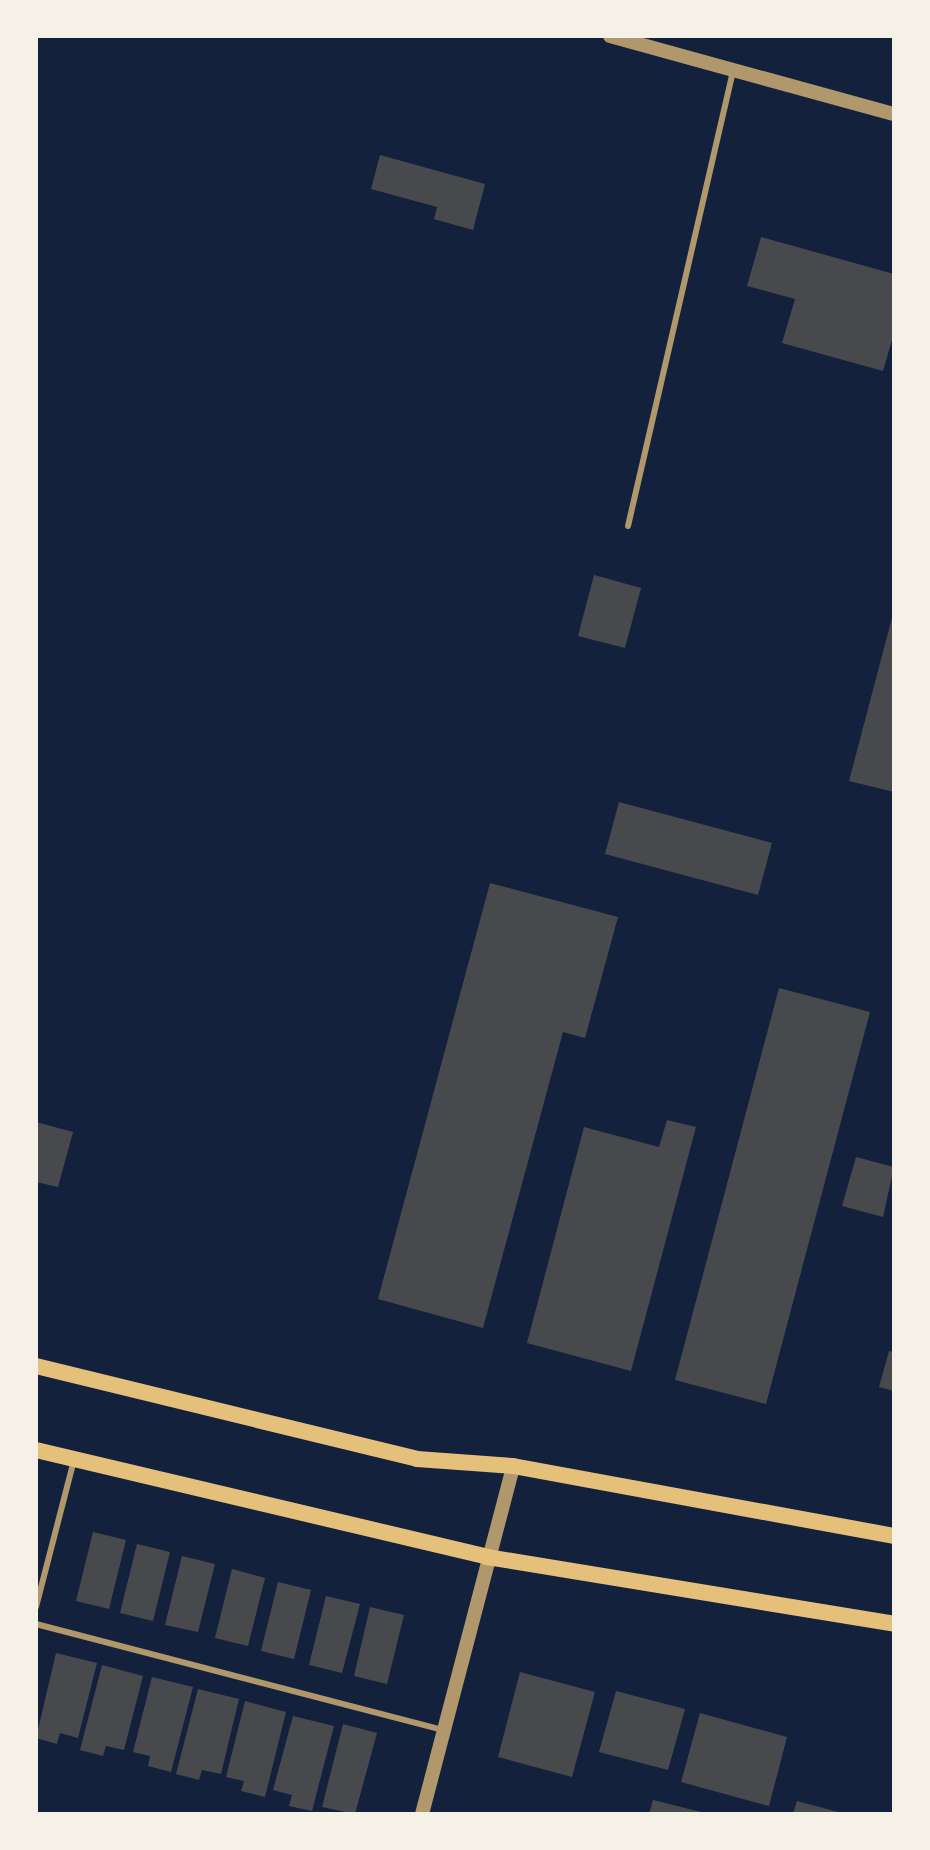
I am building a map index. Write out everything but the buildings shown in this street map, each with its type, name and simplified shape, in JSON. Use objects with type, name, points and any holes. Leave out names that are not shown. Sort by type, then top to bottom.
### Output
[{"type":"main road","points":[[36,1366],[417,1459],[513,1466],[894,1536]]},
{"type":"main road","points":[[36,1450],[487,1557],[894,1624]]},
{"type":"street","points":[[610,36],[894,114]]},
{"type":"street","points":[[422,1814],[513,1466]]},
{"type":"lane","points":[[628,526],[733,70]]},
{"type":"lane","points":[[36,1607],[74,1459]]},
{"type":"lane","points":[[36,1624],[443,1730]]}]
